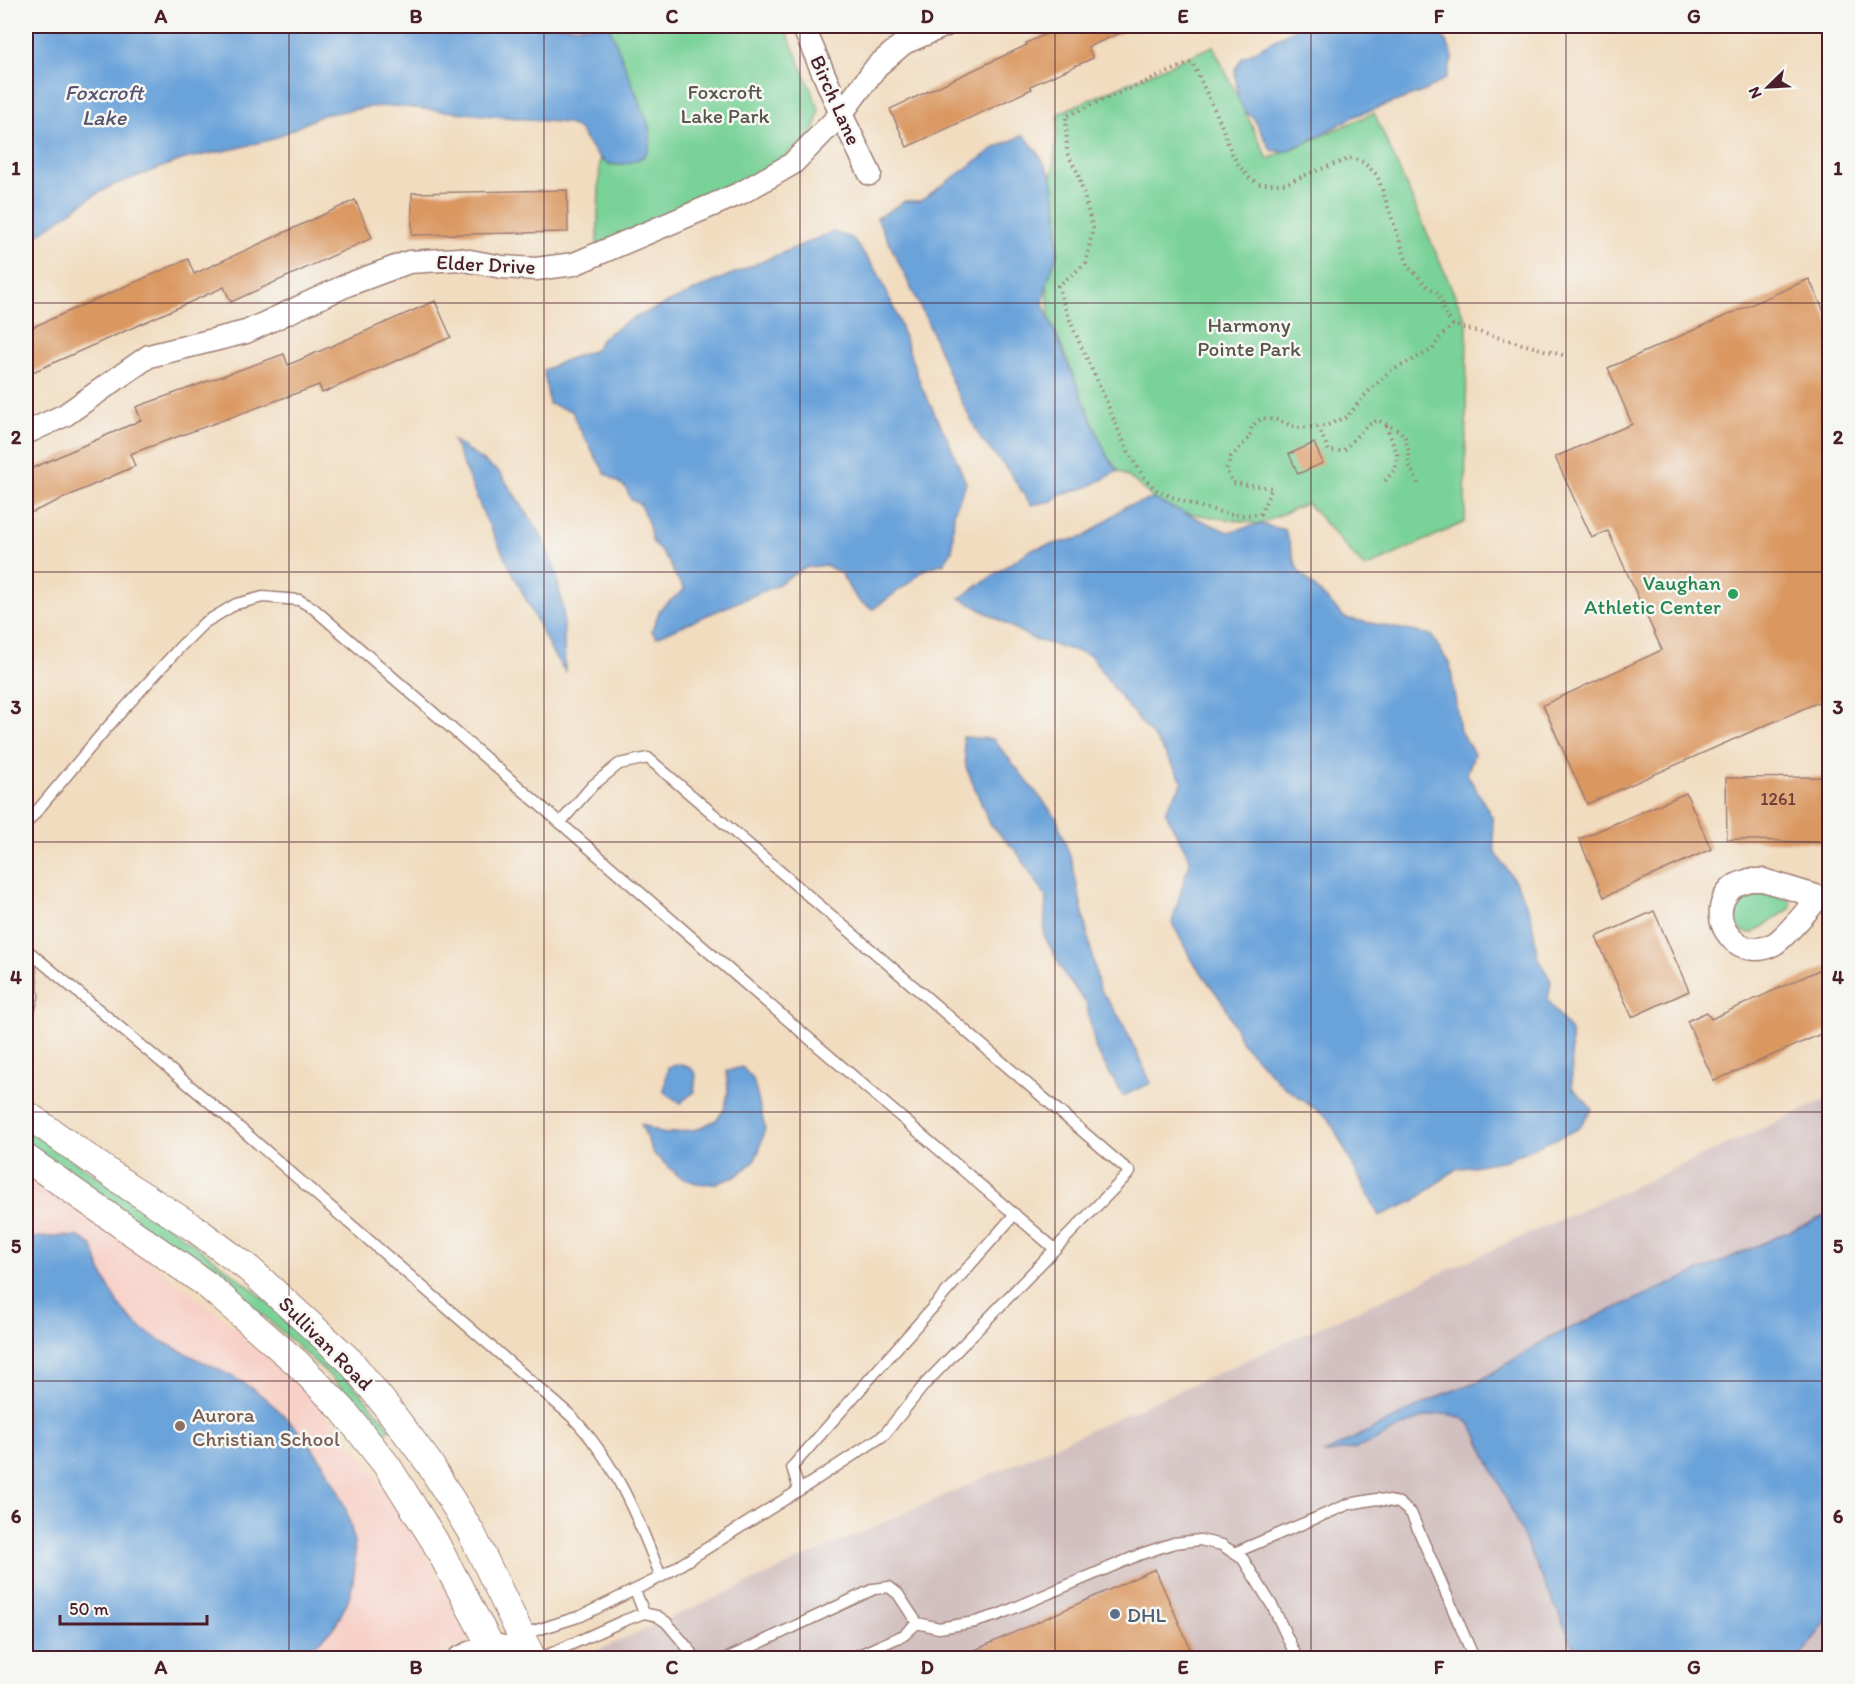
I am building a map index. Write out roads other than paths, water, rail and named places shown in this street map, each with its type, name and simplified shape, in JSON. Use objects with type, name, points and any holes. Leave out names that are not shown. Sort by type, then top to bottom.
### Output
[{"type":"street","name":"Birch Lane","points":[[803,26],[870,174]]},
{"type":"street","name":"Elder Drive","points":[[26,433],[65,415],[149,356],[246,332],[347,285],[409,262],[459,260],[502,267],[536,269],[574,264],[741,193],[792,164],[841,114],[877,66],[904,43],[944,26]]},
{"type":"street","name":"Sullivan Road","points":[[26,1114],[128,1186],[194,1228],[249,1269],[350,1361],[429,1463],[472,1534],[529,1652]]},
{"type":"street","name":"Sullivan Road","points":[[26,1158],[206,1284],[296,1362],[342,1409],[387,1467],[434,1540],[494,1651]]},
{"type":"street","points":[[459,1659],[494,1651],[529,1652]]},
{"type":"lane","points":[[26,824],[104,731],[204,623],[236,604],[263,597],[299,600],[313,608],[1055,1249]]},
{"type":"lane","points":[[529,1652],[581,1616],[661,1576],[884,1435],[925,1384],[1130,1172],[648,758],[619,764],[592,786],[560,823]]},
{"type":"lane","points":[[26,1024],[33,996],[30,963],[26,949],[226,1116],[578,1423],[601,1450],[625,1494],[661,1576]]},
{"type":"lane","points":[[799,1490],[792,1467],[1015,1214]]},
{"type":"lane","points":[[1234,1553],[1349,1504],[1377,1499],[1399,1503],[1411,1513],[1474,1659]]},
{"type":"lane","points":[[728,1659],[874,1588],[889,1587],[898,1594],[917,1623],[939,1628],[987,1619],[1141,1554],[1174,1543],[1200,1540],[1222,1545],[1244,1558],[1273,1607],[1297,1659]]},
{"type":"lane","points":[[635,1590],[644,1613]]},
{"type":"lane","points":[[529,1652],[644,1613],[657,1616],[666,1622],[688,1648],[694,1659]]},
{"type":"lane","points":[[852,1659],[904,1635],[917,1623]]},
{"type":"water","name":"Foxcroft Lake","points":[[26,26],[609,26],[647,121],[650,142],[643,156],[629,163],[614,165],[598,156],[579,130],[566,123],[394,106],[368,107],[322,115],[273,139],[184,159],[111,186],[26,243]]},
{"type":"water","points":[[1300,26],[1437,26],[1453,56],[1446,78],[1425,91],[1355,116],[1284,152],[1271,150],[1253,117],[1245,112],[1238,98],[1235,70],[1242,58]]},
{"type":"water","points":[[1024,135],[1052,177],[1058,212],[1058,252],[1047,283],[1043,304],[1106,454],[1118,471],[1088,487],[1062,494],[1052,501],[1031,505],[1008,470],[981,439],[954,387],[928,323],[877,218],[905,201],[920,201],[995,148]]},
{"type":"water","points":[[832,232],[852,238],[878,273],[896,313],[921,386],[949,442],[966,483],[954,512],[952,551],[944,563],[923,570],[873,609],[860,602],[841,573],[825,565],[804,568],[775,586],[656,637],[652,631],[660,609],[685,589],[674,574],[670,563],[652,541],[649,525],[640,504],[631,500],[626,488],[605,473],[572,411],[549,404],[544,370],[595,350],[603,337],[630,320]]},
{"type":"water","points":[[453,440],[500,473],[540,533],[555,568],[563,609],[565,671],[553,654],[484,515]]},
{"type":"water","points":[[1153,499],[1228,532],[1260,524],[1285,530],[1298,570],[1345,618],[1431,635],[1450,665],[1460,731],[1474,754],[1467,774],[1492,817],[1495,852],[1517,884],[1531,915],[1538,958],[1551,981],[1548,1000],[1571,1032],[1572,1087],[1592,1109],[1578,1129],[1506,1160],[1456,1169],[1414,1201],[1379,1216],[1329,1119],[1282,1085],[1242,1043],[1224,1004],[1192,960],[1172,923],[1190,860],[1165,811],[1183,782],[1159,744],[1121,698],[1090,655],[1033,639],[960,598],[1032,549],[1084,537],[1126,506]]},
{"type":"water","points":[[963,737],[993,739],[1056,817],[1072,862],[1099,988],[1121,1020],[1151,1083],[1123,1096],[1096,1050],[1086,1003],[1066,977],[1044,935],[1046,897],[1017,852],[990,824],[966,767]]},
{"type":"water","points":[[681,1064],[692,1069],[696,1075],[694,1092],[680,1103],[664,1092],[668,1067]]},
{"type":"water","points":[[742,1067],[753,1079],[765,1128],[759,1151],[753,1162],[735,1177],[717,1183],[699,1184],[680,1177],[653,1153],[641,1124],[665,1134],[698,1129],[716,1120],[724,1110],[728,1093],[727,1071]]},
{"type":"water","points":[[1829,1214],[1829,1616],[1801,1658],[1579,1658],[1475,1431],[1467,1422],[1454,1415],[1441,1414],[1427,1417],[1359,1447],[1322,1454],[1442,1395],[1481,1380],[1550,1337]]},
{"type":"water","name":"Aurora Christian School","points":[[67,1236],[71,1238],[77,1236],[92,1246],[110,1290],[133,1321],[155,1337],[253,1389],[287,1419],[323,1464],[338,1490],[348,1517],[354,1544],[354,1572],[348,1600],[340,1617],[320,1641],[283,1658],[26,1658],[26,1238]]},
{"type":"place","name":"Vaughan Athletic Center","points":[[1733,594]]},
{"type":"place","name":"Aurora Christian School","points":[[180,1426]]},
{"type":"place","name":"DHL","points":[[1115,1614]]},
{"type":"park label","name":"Foxcroft Lake Park","points":[[725,103]]},
{"type":"park label","name":"Harmony Pointe Park","points":[[1249,336]]}]
